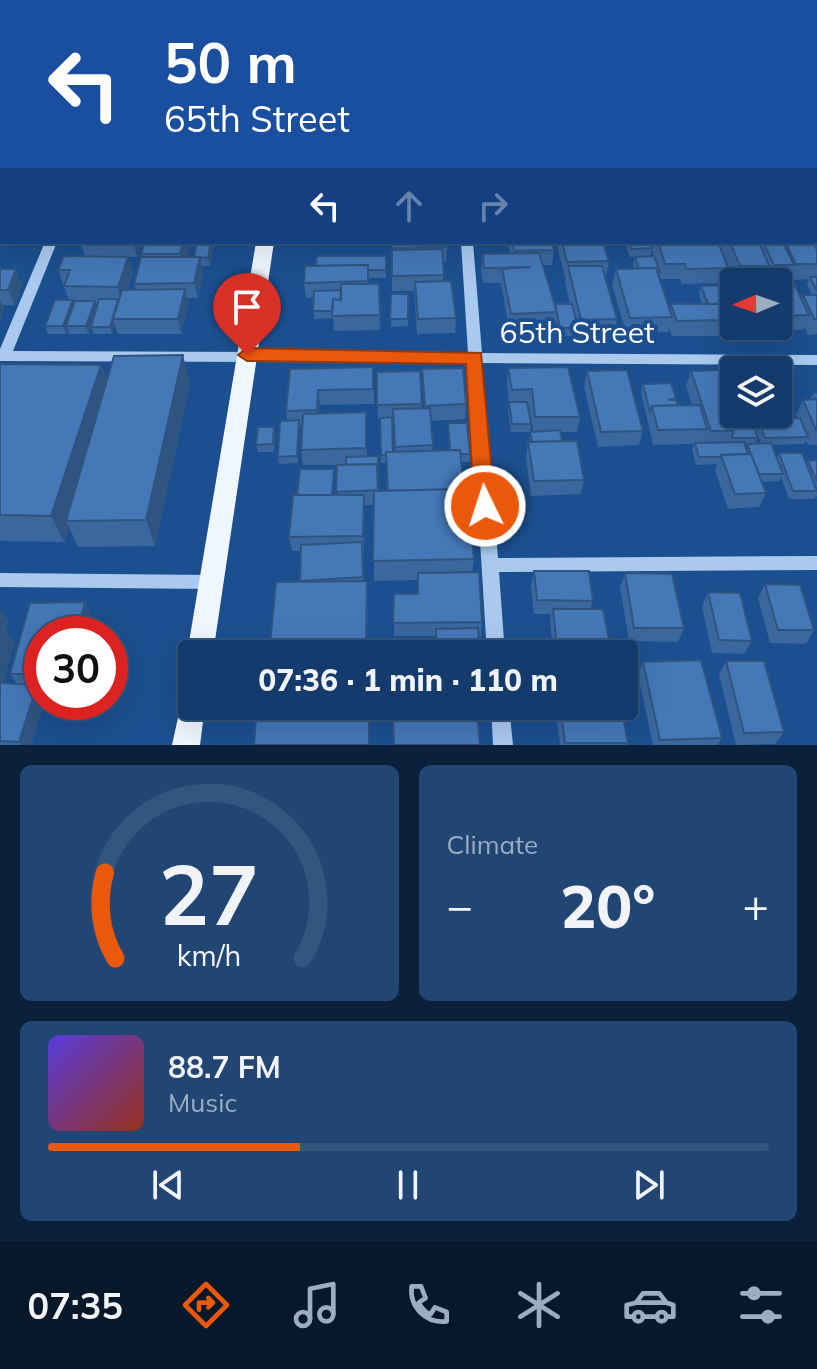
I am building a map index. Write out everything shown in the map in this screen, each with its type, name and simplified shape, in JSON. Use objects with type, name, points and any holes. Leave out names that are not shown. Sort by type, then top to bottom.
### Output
[{"type":"main road","points":[[202,640],[265,244]]},
{"type":"main road","points":[[186,745],[190,720]]},
{"type":"street","points":[[2,356],[50,244]]},
{"type":"street","points":[[467,244],[495,640]]},
{"type":"street","name":"65th Street","points":[[2,356],[817,360]]},
{"type":"street","points":[[489,565],[817,563]]},
{"type":"street","points":[[0,580],[211,582]]},
{"type":"street","points":[[501,720],[503,745]]},
{"type":"building","points":[[144,244],[182,244],[180,254],[141,254]]},
{"type":"building","points":[[197,244],[211,244],[208,258],[194,257]]},
{"type":"building","points":[[392,244],[446,244],[447,247],[392,248]]},
{"type":"building","points":[[513,244],[552,244],[554,250],[514,251]]},
{"type":"building","points":[[562,244],[604,244],[609,261],[567,262]]},
{"type":"building","points":[[630,244],[651,244],[652,248],[631,249]]},
{"type":"building","points":[[659,244],[719,244],[728,268],[686,269],[685,264],[665,264]]},
{"type":"building","points":[[731,244],[760,244],[769,266],[740,266]]},
{"type":"building","points":[[764,244],[784,244],[794,265],[774,265]]},
{"type":"building","points":[[786,244],[814,244],[817,264],[796,264]]},
{"type":"building","points":[[442,249],[444,275],[392,276],[392,250]]},
{"type":"building","points":[[539,253],[557,312],[511,314],[502,269],[531,267],[484,268],[483,254]]},
{"type":"building","points":[[64,256],[128,257],[118,287],[64,286],[70,270],[58,270]]},
{"type":"building","points":[[317,256],[386,256],[386,270],[368,270],[368,265],[316,266]]},
{"type":"building","points":[[654,256],[660,272],[656,268],[639,269],[635,257]]},
{"type":"building","points":[[141,257],[200,257],[194,283],[134,284]]},
{"type":"building","points":[[368,265],[368,281],[304,283],[305,266]]},
{"type":"building","points":[[568,266],[602,266],[617,319],[581,320]]},
{"type":"building","points":[[656,268],[672,317],[630,318],[616,269]]},
{"type":"building","points":[[0,269],[16,269],[8,290],[0,290]]},
{"type":"building","points":[[810,277],[817,277],[817,291]]},
{"type":"building","points":[[792,279],[809,315],[792,316]]},
{"type":"building","points":[[451,281],[456,318],[418,319],[415,282]]},
{"type":"building","points":[[341,284],[379,284],[380,315],[332,316],[333,299],[341,300]]},
{"type":"building","points":[[720,285],[720,304],[708,304],[701,286]]},
{"type":"building","points":[[185,289],[178,319],[113,319],[122,290]]},
{"type":"building","points":[[341,290],[340,300],[333,299],[332,311],[313,311],[314,291]]},
{"type":"building","points":[[391,294],[408,294],[408,319],[390,319]]},
{"type":"building","points":[[803,295],[817,295],[817,319],[814,319]]},
{"type":"building","points":[[99,299],[118,299],[110,327],[91,327]]},
{"type":"building","points":[[55,300],[73,300],[63,326],[45,326]]},
{"type":"building","points":[[75,301],[95,301],[86,326],[66,326]]},
{"type":"building","points":[[555,304],[572,304],[578,328],[560,328]]},
{"type":"building","points":[[671,304],[720,304],[720,320],[677,321]]},
{"type":"building","points":[[183,355],[146,520],[66,521],[114,356]]},
{"type":"building","points":[[0,364],[101,365],[51,516],[0,515]]},
{"type":"building","points":[[373,367],[373,389],[318,390],[317,410],[286,411],[290,369]]},
{"type":"building","points":[[568,367],[580,417],[535,417],[532,389],[512,390],[508,368]]},
{"type":"building","points":[[463,368],[466,404],[425,406],[422,369]]},
{"type":"building","points":[[627,370],[643,431],[601,432],[587,371]]},
{"type":"building","points":[[720,370],[720,428],[733,428],[734,431],[711,431],[691,371]]},
{"type":"building","points":[[420,371],[422,404],[377,405],[377,372]]},
{"type":"building","points":[[671,383],[676,398],[668,400],[676,400],[678,405],[652,406],[650,412],[643,384]]},
{"type":"building","points":[[817,399],[817,430],[816,430],[803,400]]},
{"type":"building","points":[[509,402],[527,402],[531,424],[512,424]]},
{"type":"building","points":[[700,405],[707,429],[658,430],[652,406]]},
{"type":"building","points":[[430,408],[433,445],[395,447],[393,409]]},
{"type":"building","points":[[366,412],[366,448],[301,450],[303,414]]},
{"type":"building","points":[[392,417],[393,452],[381,455],[380,418]]},
{"type":"building","points":[[792,418],[800,418],[808,437],[765,438],[761,428],[792,428]]},
{"type":"building","points":[[299,420],[297,456],[278,457],[280,421]]},
{"type":"building","points":[[448,423],[467,423],[470,454],[450,450]]},
{"type":"building","points":[[258,427],[274,427],[273,444],[256,445]]},
{"type":"building","points":[[733,428],[754,428],[758,438],[732,438]]},
{"type":"building","points":[[560,430],[562,441],[532,442],[530,432]]},
{"type":"building","points":[[577,441],[584,480],[534,481],[528,442]]},
{"type":"building","points":[[744,442],[748,454],[722,457],[699,457],[695,443]]},
{"type":"building","points":[[771,443],[783,474],[759,474],[747,444]]},
{"type":"building","points":[[460,450],[464,489],[388,491],[386,452]]},
{"type":"building","points":[[779,453],[802,453],[817,491],[793,491]]},
{"type":"building","points":[[751,454],[766,493],[735,494],[721,455]]},
{"type":"building","points":[[378,456],[378,468],[377,464],[346,465],[346,457]]},
{"type":"building","points":[[817,460],[817,481],[808,461]]},
{"type":"building","points":[[377,464],[378,490],[336,492],[337,465]]},
{"type":"building","points":[[300,469],[334,469],[332,495],[297,495]]},
{"type":"building","points":[[467,489],[474,559],[373,561],[374,491]]},
{"type":"building","points":[[293,495],[364,495],[363,536],[289,537]]},
{"type":"building","points":[[362,542],[363,577],[300,581],[301,545]]},
{"type":"building","points":[[534,571],[589,571],[593,601],[537,600]]},
{"type":"building","points":[[479,572],[482,622],[393,623],[394,594],[418,594],[418,573]]},
{"type":"building","points":[[625,573],[672,574],[684,628],[634,628]]},
{"type":"building","points":[[367,581],[366,640],[270,640],[276,582]]},
{"type":"building","points":[[765,584],[800,585],[814,630],[778,630]]},
{"type":"building","points":[[708,592],[740,593],[752,641],[719,640]]},
{"type":"building","points":[[85,602],[82,616],[26,616],[30,603]]},
{"type":"building","points":[[553,609],[603,609],[609,640],[556,640]]},
{"type":"building","points":[[24,624],[24,674],[10,674]]},
{"type":"building","points":[[478,628],[479,640],[436,640],[436,629]]},
{"type":"building","points":[[701,660],[722,738],[660,740],[643,662]]},
{"type":"building","points":[[726,661],[764,661],[784,732],[744,733]]},
{"type":"building","points":[[0,683],[24,684],[26,720],[19,742],[0,741]]},
{"type":"building","points":[[256,720],[369,720],[369,745],[254,745]]},
{"type":"building","points":[[393,720],[478,720],[480,745],[394,745]]},
{"type":"building","points":[[562,720],[624,720],[628,743],[565,743]]},
{"type":"route","points":[[247,355],[475,357],[485,506]]}]
